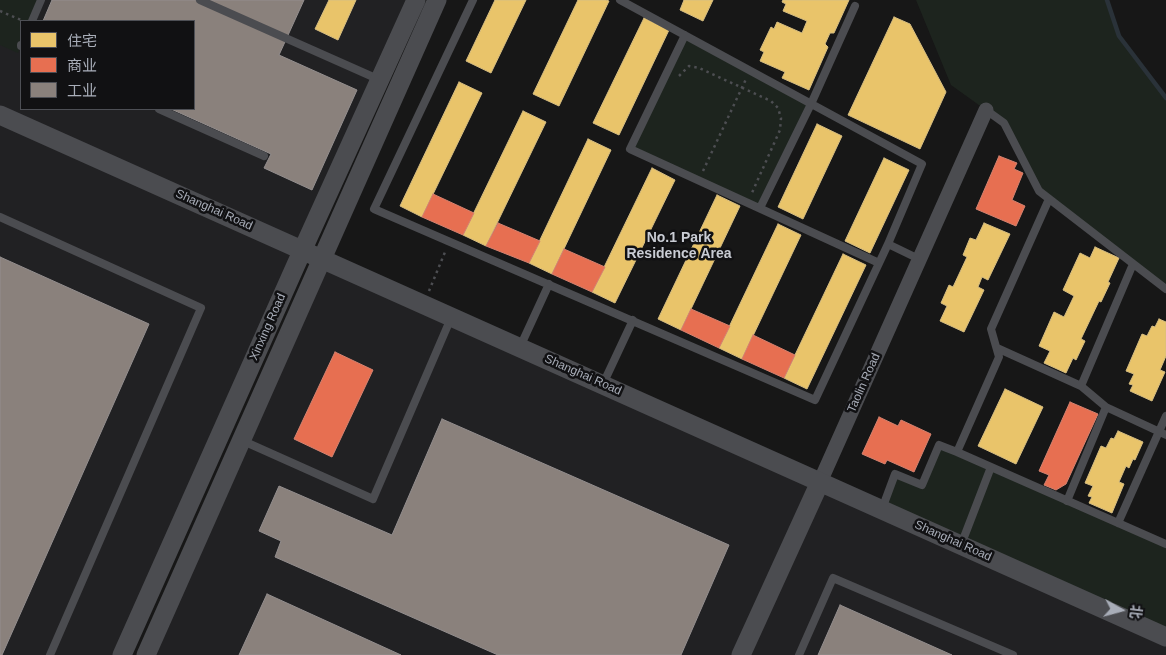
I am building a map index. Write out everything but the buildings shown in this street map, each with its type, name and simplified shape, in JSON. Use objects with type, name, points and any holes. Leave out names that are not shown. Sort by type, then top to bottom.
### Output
[{"type":"street","name":"Xinxing Road","points":[[122,655],[302,249],[416,0]]},
{"type":"street","name":"Xinxing Road","points":[[146,655],[437,0]]},
{"type":"street","name":"Taolin Road","points":[[741,655],[986,110]]},
{"type":"street","name":"Shanghai Road","points":[[0,115],[520,346],[1166,637]]},
{"type":"lane","points":[[32,20],[41,0]]},
{"type":"lane","points":[[200,0],[380,80]]},
{"type":"lane","points":[[473,0],[374,209],[815,400],[888,244],[922,164],[620,0]]},
{"type":"lane","points":[[760,208],[811,104],[855,6]]},
{"type":"lane","points":[[684,35],[630,149],[879,263]]},
{"type":"lane","points":[[161,110],[264,156]]},
{"type":"lane","points":[[986,110],[1004,123],[1039,191],[1166,289]]},
{"type":"lane","points":[[957,452],[999,357],[991,330],[1049,199]]},
{"type":"lane","points":[[0,217],[201,308],[50,655]]},
{"type":"lane","points":[[888,244],[919,259]]},
{"type":"lane","points":[[1081,386],[1133,264]]},
{"type":"lane","points":[[520,346],[549,284]]},
{"type":"lane","points":[[241,440],[373,499],[452,316]]},
{"type":"lane","points":[[602,384],[633,320]]},
{"type":"lane","points":[[996,348],[1081,386],[1106,407],[1163,433]]},
{"type":"lane","points":[[1067,501],[1106,407]]},
{"type":"lane","points":[[1118,523],[1163,433],[1166,416]]},
{"type":"lane","points":[[882,509],[895,474],[922,485],[939,445],[1166,544]]},
{"type":"lane","points":[[961,545],[992,467]]},
{"type":"lane","points":[[799,655],[833,578],[1013,655]]},
{"type":"path","points":[[0,11],[22,20]]},
{"type":"path","points":[[678,78],[689,66],[699,68],[771,101],[778,108],[781,118],[780,130],[748,203]]},
{"type":"path","points":[[698,180],[750,71]]},
{"type":"path","points":[[423,303],[450,241]]},
{"type":"shaded area","points":[[0,0],[413,0],[122,655],[0,655]]},
{"type":"shaded area","points":[[0,0],[41,0],[32,20],[20,20],[20,48],[18,53],[0,45]]},
{"type":"shaded area","points":[[916,0],[1107,0],[1119,36],[1166,98],[1166,289],[1039,191],[1004,123],[951,85]]},
{"type":"shaded area","points":[[685,35],[811,104],[760,208],[630,149]]},
{"type":"shaded area","points":[[322,258],[1166,637],[1166,655],[144,655]]},
{"type":"shaded area","points":[[939,445],[1166,544],[1166,637],[882,509],[895,474],[922,485]]},
{"type":"waterway","points":[[1107,0],[1119,36],[1166,98]]},
{"type":"district","name":"No.1 Park Residence Area","points":[[679,246]]}]
